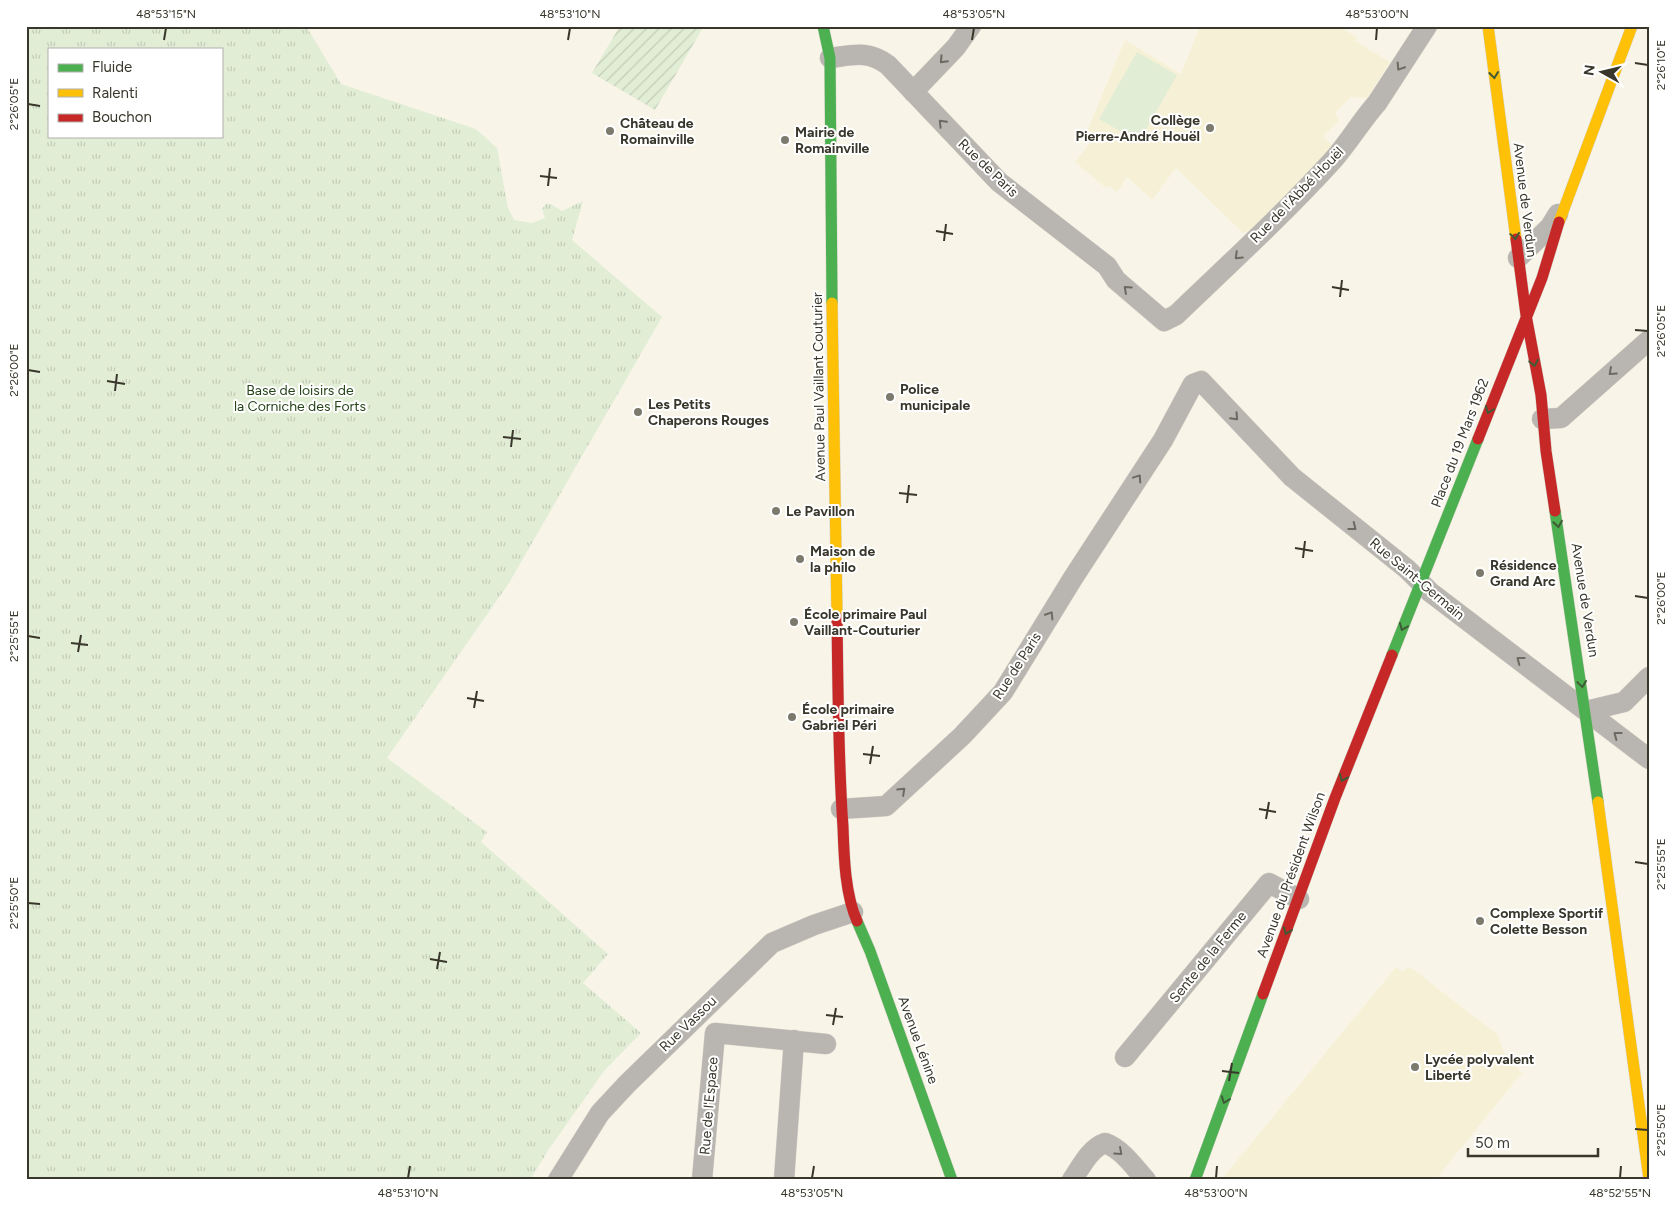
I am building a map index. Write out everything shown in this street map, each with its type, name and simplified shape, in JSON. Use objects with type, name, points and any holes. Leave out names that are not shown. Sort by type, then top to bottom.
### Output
[{"type":"street","name":"Avenue Paul Vaillant Couturier","points":[[823,26],[830,58],[830,174],[841,809]]},
{"type":"street","points":[[913,92],[956,47],[971,26]]},
{"type":"street","name":"Rue de l'Abbé Houël","points":[[1164,321],[1176,315],[1272,223],[1332,161],[1377,103],[1427,26]]},
{"type":"street","name":"Avenue de Verdun","points":[[1488,26],[1518,258],[1540,394],[1542,419],[1586,711],[1649,1179]]},
{"type":"street","name":"Place du 19 Mars 1962","points":[[1421,582],[1542,278],[1564,206],[1632,26]]},
{"type":"street","name":"Rue de Paris","points":[[830,58],[860,54],[874,56],[888,65],[999,182],[1107,266],[1116,280],[1164,321]]},
{"type":"street","points":[[1518,258],[1550,227],[1564,206]]},
{"type":"street","points":[[1542,419],[1561,418],[1649,340]]},
{"type":"street","name":"Rue de Paris","points":[[841,809],[886,806],[962,736],[1003,692],[1078,570],[1163,440],[1193,384],[1201,381]]},
{"type":"street","name":"Rue Saint-Germain","points":[[1201,381],[1292,477],[1407,568],[1430,592],[1649,759]]},
{"type":"street","name":"Avenue du Président Wilson","points":[[1196,1180],[1335,798],[1421,582]]},
{"type":"street","points":[[1586,711],[1624,702],[1649,677]]},
{"type":"street","points":[[841,809],[845,866],[853,912]]},
{"type":"street","name":"Sente de la Ferme","points":[[1125,1058],[1269,883],[1299,899]]},
{"type":"street","name":"Rue Vassou","points":[[558,1180],[600,1113],[627,1084],[772,943],[814,925],[853,912]]},
{"type":"street","name":"Avenue Lénine","points":[[853,912],[870,951],[952,1180]]},
{"type":"street","points":[[697,1016],[715,1032],[826,1044]]},
{"type":"street","name":"Rue de l'Espace","points":[[702,1180],[715,1032]]},
{"type":"street","points":[[784,1180],[794,1040]]},
{"type":"street","points":[[1072,1180],[1090,1154],[1097,1147],[1105,1143],[1116,1149],[1146,1180]]},
{"type":"shaded area","name":"Collège Pierre-André Houël","points":[[1200,26],[1338,26],[1357,37],[1355,41],[1390,62],[1367,98],[1351,97],[1335,113],[1339,121],[1323,136],[1333,146],[1329,153],[1251,230],[1243,233],[1176,168],[1152,200],[1127,177],[1117,192],[1109,186],[1106,188],[1075,162],[1091,141],[1085,136],[1125,40],[1181,74]]},
{"type":"shaded area","name":"Lycée polyvalent Liberté","points":[[1396,967],[1403,972],[1407,967],[1410,967],[1497,1034],[1506,1057],[1522,1073],[1435,1180],[1221,1180]]},
{"type":"green space","name":"Base de loisirs de la Corniche des Forts","points":[[26,26],[306,26],[341,84],[476,129],[497,148],[508,208],[514,220],[532,223],[545,218],[542,209],[546,204],[551,204],[562,211],[583,201],[572,240],[662,317],[509,583],[387,758],[487,832],[481,842],[608,954],[583,983],[641,1033],[604,1071],[549,1149],[530,1180],[26,1180]]},
{"type":"green space","points":[[620,26],[704,26],[655,110],[592,73]]},
{"type":"green space","points":[[1137,52],[1177,75],[1139,142],[1099,119]]},
{"type":"traffic: fast","points":[[823,26],[830,58],[832,303]]},
{"type":"traffic: fast","points":[[1392,655],[1478,439]]},
{"type":"traffic: fast","points":[[1555,511],[1598,802]]},
{"type":"traffic: fast","points":[[857,921],[870,951],[952,1180]]},
{"type":"traffic: fast","points":[[1195,1180],[1263,994]]},
{"type":"traffic: slow","points":[[1488,26],[1516,239]]},
{"type":"traffic: slow","points":[[1559,222],[1632,26]]},
{"type":"traffic: slow","points":[[832,303],[837,617]]},
{"type":"traffic: slow","points":[[1598,802],[1649,1179]]},
{"type":"traffic: jam","points":[[1478,439],[1542,278],[1559,222]]},
{"type":"traffic: jam","points":[[1516,239],[1526,315],[1541,395],[1546,451],[1555,511]]},
{"type":"traffic: jam","points":[[837,617],[839,748],[845,862],[850,899],[857,921]]},
{"type":"traffic: jam","points":[[1263,994],[1335,798],[1392,655]]},
{"type":"place","name":"Collège Pierre-André Houël","points":[[1210,128]]},
{"type":"place","name":"Château de Romainville","points":[[610,131]]},
{"type":"place","name":"Mairie de Romainville","points":[[785,140]]},
{"type":"place","name":"Police municipale","points":[[890,397]]},
{"type":"place","name":"Les Petits Chaperons Rouges","points":[[638,412]]},
{"type":"place","name":"Le Pavillon","points":[[776,511]]},
{"type":"place","name":"Maison de la philo","points":[[800,559]]},
{"type":"place","name":"Résidence Grand Arc","points":[[1480,573]]},
{"type":"place","name":"École primaire Paul Vaillant-Couturier","points":[[794,622]]},
{"type":"place","name":"École primaire Gabriel Péri","points":[[792,717]]},
{"type":"place","name":"Complexe Sportif Colette Besson","points":[[1480,921]]},
{"type":"place","name":"Lycée polyvalent Liberté","points":[[1415,1067]]}]
